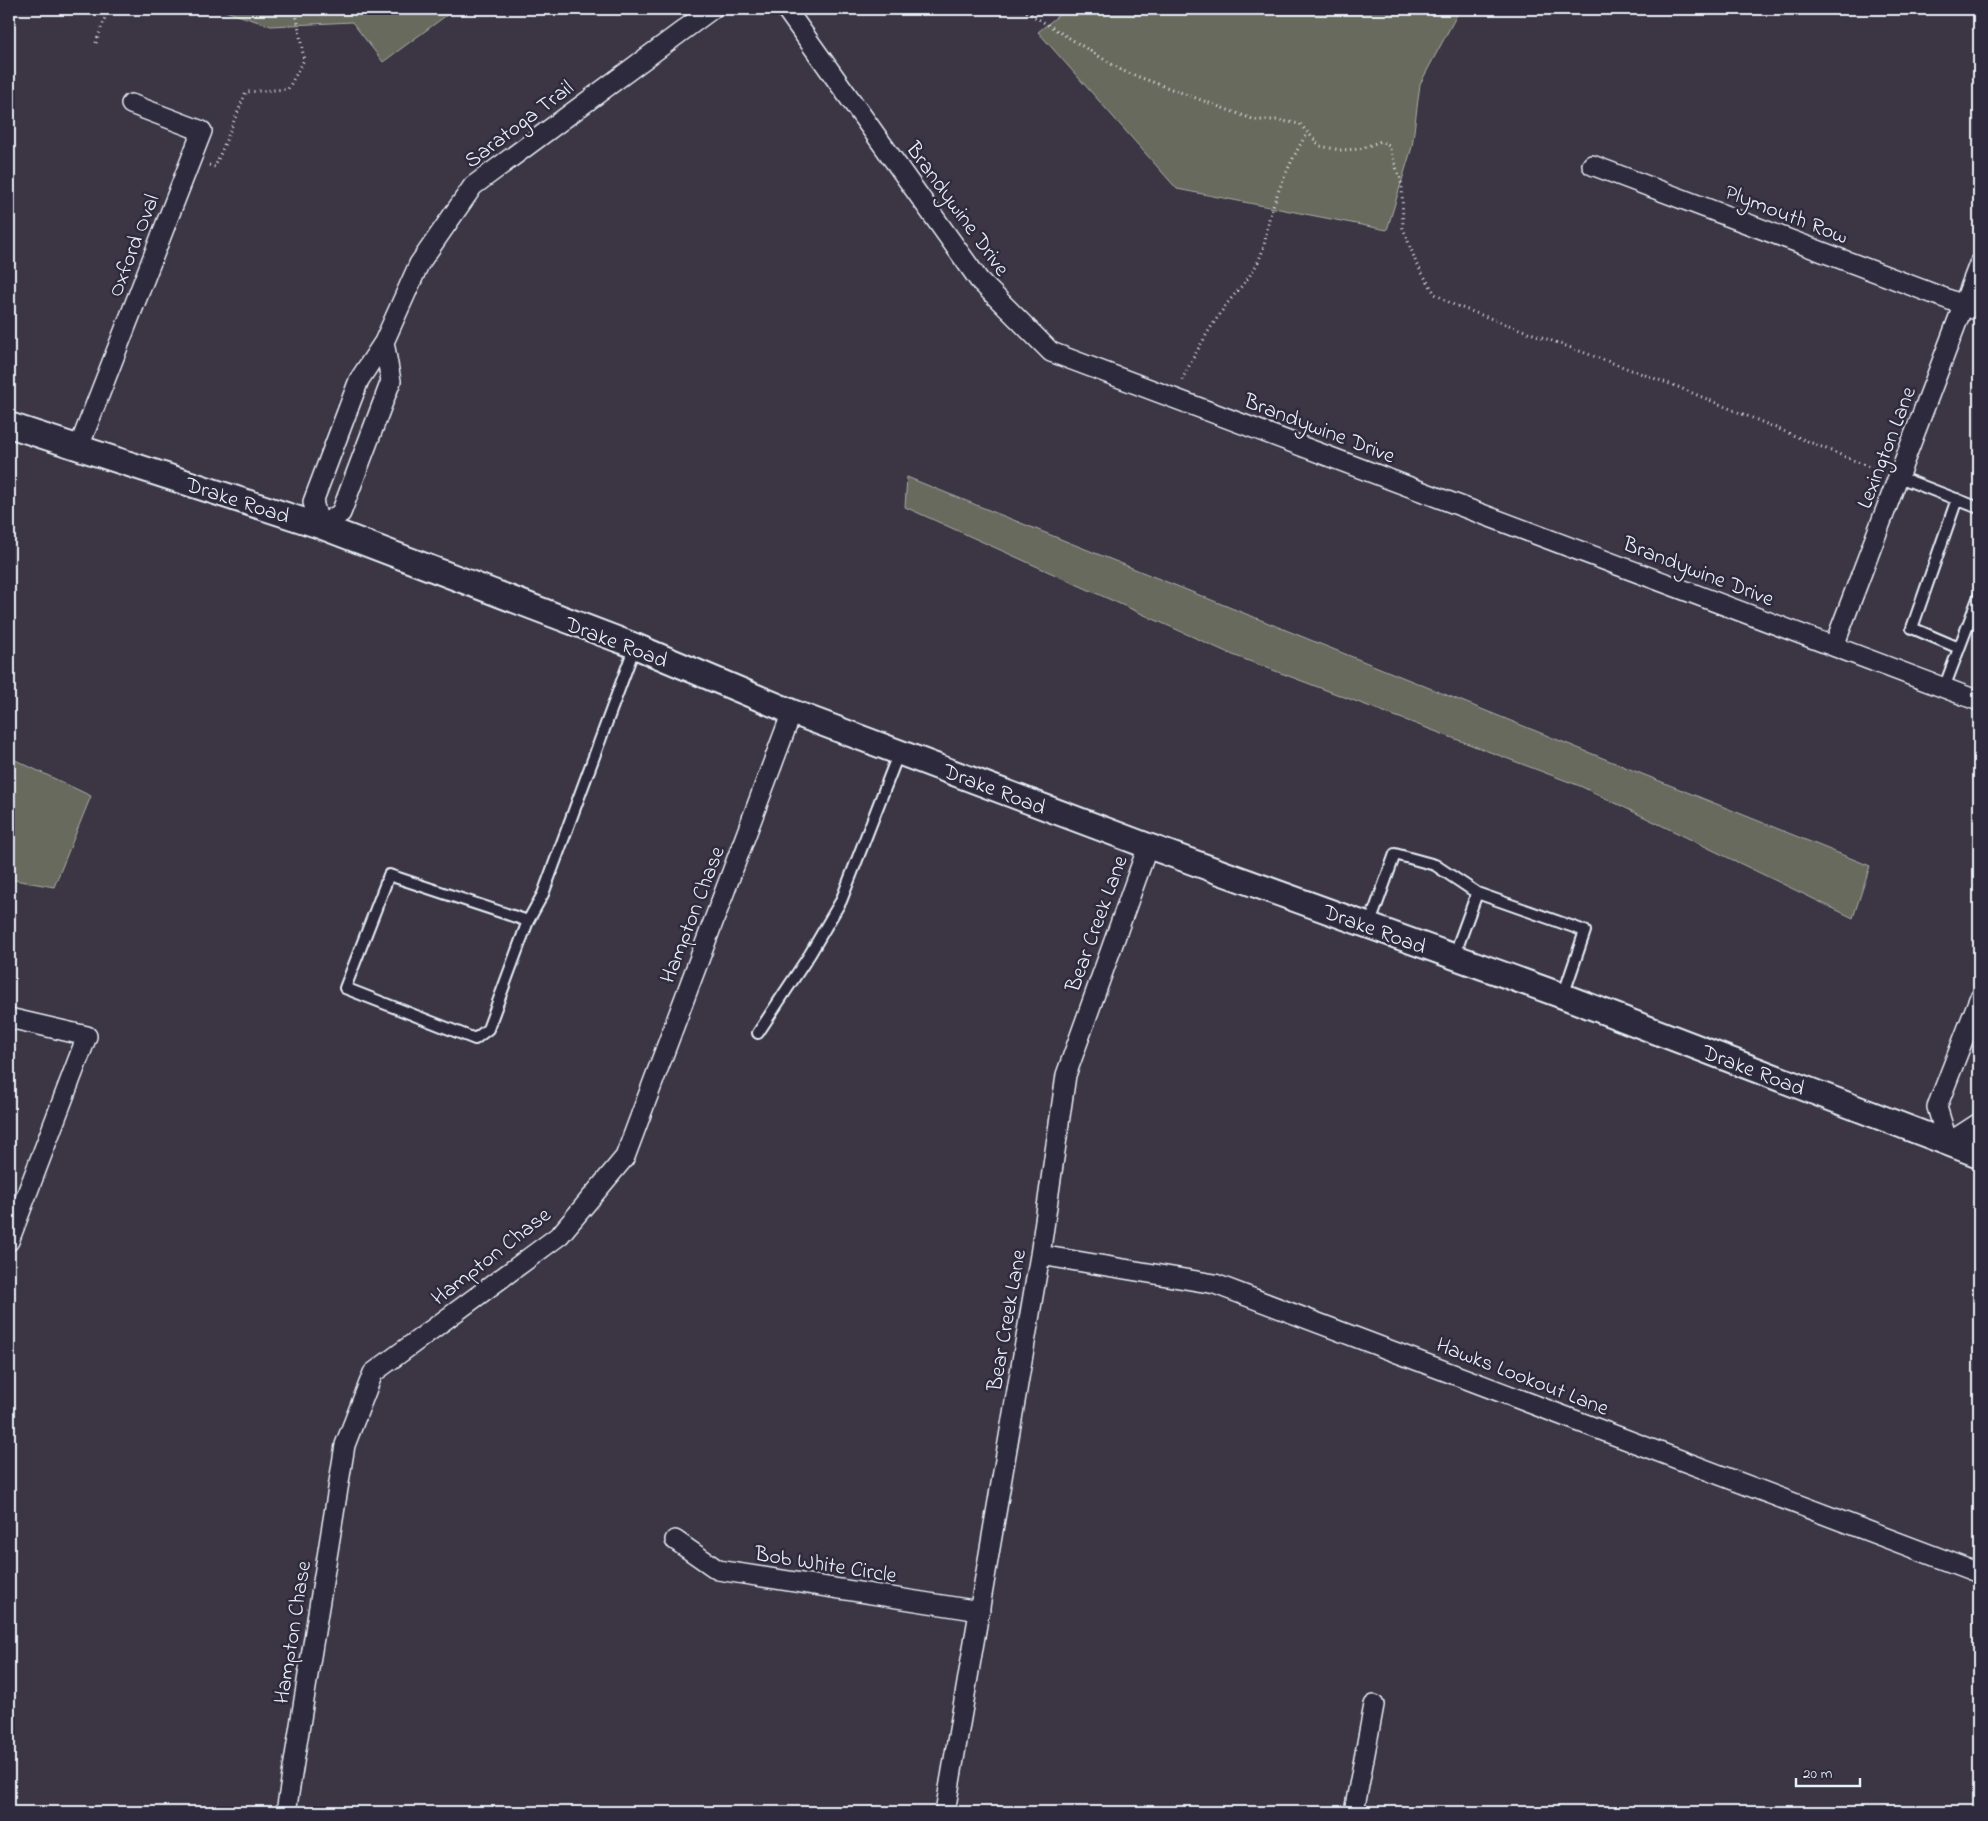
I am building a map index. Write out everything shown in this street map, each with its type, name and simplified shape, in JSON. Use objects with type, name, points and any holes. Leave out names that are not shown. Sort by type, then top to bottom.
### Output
[{"type":"street","name":"Saratoga Trail","points":[[320,526],[313,502],[359,380],[384,342],[419,264],[473,186],[712,9]]},
{"type":"street","name":"Brandywine Drive","points":[[786,9],[979,280],[1051,352],[1979,702]]},
{"type":"street","name":"Oxford Oval","points":[[79,447],[202,131],[131,104]]},
{"type":"street","name":"Plymouth Row","points":[[1592,165],[1972,308]]},
{"type":"street","name":"Lexington Lane","points":[[1834,646],[1899,477],[1972,308],[1979,264]]},
{"type":"street","points":[[320,526],[341,513],[391,381],[384,342]]},
{"type":"street","name":"Drake Road","points":[[9,425],[320,526],[634,646],[792,712],[1148,846],[1563,996],[1979,1155]]},
{"type":"street","name":"Hampton Chase","points":[[286,1812],[345,1445],[373,1372],[560,1235],[625,1158],[792,712]]},
{"type":"street","name":"Bear Creek Lane","points":[[945,1812],[1040,1256],[1066,1075],[1148,846]]},
{"type":"street","points":[[1979,999],[1937,1107],[1948,1143],[1979,1122]]},
{"type":"street","points":[[9,1018],[87,1036],[9,1241]]},
{"type":"street","name":"Hawks Lookout Lane","points":[[1040,1256],[1215,1284],[1979,1574]]},
{"type":"street","name":"Bob White Circle","points":[[675,1540],[718,1570],[980,1611]]},
{"type":"street","points":[[1354,1812],[1374,1705]]},
{"type":"lane","points":[[1899,477],[1979,508]]},
{"type":"lane","points":[[1957,499],[1912,628],[1959,648]]},
{"type":"lane","points":[[1944,688],[1979,596]]},
{"type":"lane","points":[[528,921],[389,875],[345,988],[475,1039],[488,1030],[528,921],[543,894],[634,646]]},
{"type":"lane","points":[[758,1033],[810,954],[841,901],[899,752]]},
{"type":"lane","points":[[1368,926],[1395,854],[1435,865],[1476,893],[1585,931],[1563,996]]},
{"type":"lane","points":[[1454,956],[1476,893]]},
{"type":"path","points":[[96,43],[108,9]]},
{"type":"path","points":[[192,157],[215,167],[246,92],[288,89],[304,60],[298,9]]},
{"type":"path","points":[[1022,9],[1123,71],[1255,120],[1277,120],[1300,124],[1320,146],[1340,150],[1360,149],[1381,141],[1389,146],[1402,185],[1403,228],[1418,265],[1435,294],[1454,305],[1678,387],[1791,436],[1899,477]]},
{"type":"path","points":[[1174,398],[1200,343],[1242,283],[1252,274],[1266,242],[1269,219],[1275,200],[1300,142],[1308,133]]},
{"type":"green space","points":[[219,9],[455,9],[383,62],[352,22],[271,26]]},
{"type":"green space","points":[[1066,9],[1460,9],[1420,84],[1412,147],[1387,230],[1177,189],[1038,32]]},
{"type":"green space","points":[[907,477],[1870,866],[1853,918],[1580,786],[1233,655],[905,507]]},
{"type":"green space","points":[[9,757],[91,796],[54,887],[9,879]]}]
